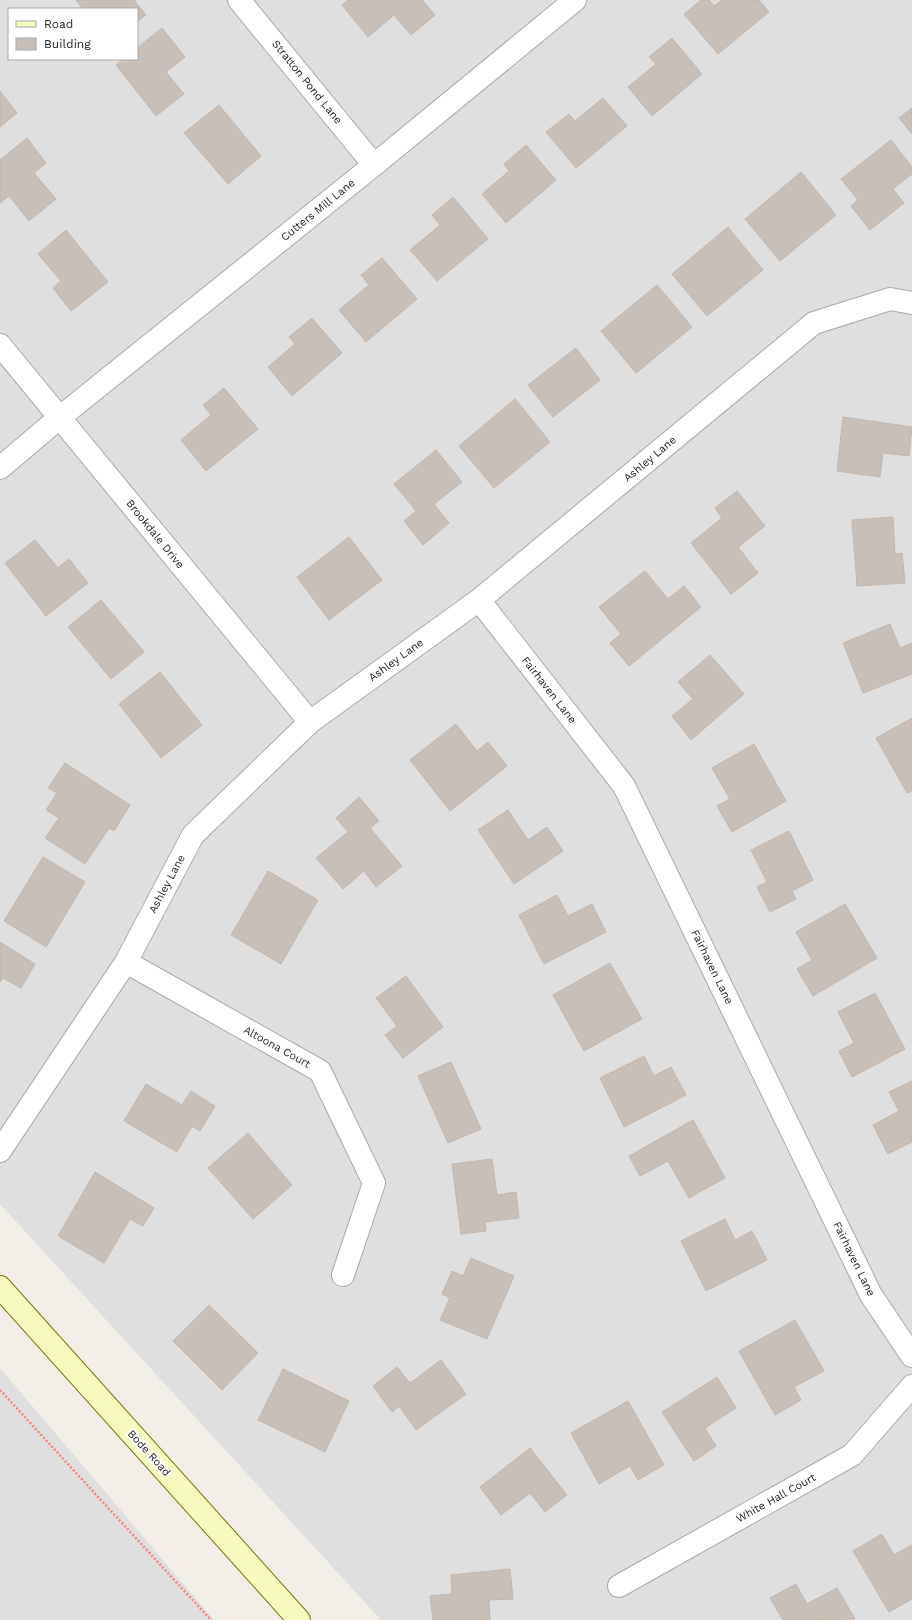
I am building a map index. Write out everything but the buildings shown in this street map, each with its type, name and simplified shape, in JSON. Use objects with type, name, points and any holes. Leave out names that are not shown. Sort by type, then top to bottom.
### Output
[{"type":"street","name":"Stratton Pond Lane","points":[[239,0],[374,165]]},
{"type":"street","name":"Cutters Mill Lane","points":[[0,468],[575,0]]},
{"type":"street","name":"Ashley Lane","points":[[0,1150],[126,962],[193,835],[310,722],[478,600],[814,323],[890,299],[912,303]]},
{"type":"street","name":"Brookdale Drive","points":[[0,345],[310,722]]},
{"type":"street","name":"Fairhaven Lane","points":[[478,600],[624,786],[871,1295],[912,1356]]},
{"type":"street","name":"Altoona Court","points":[[126,962],[320,1071],[374,1183],[343,1275]]},
{"type":"street","name":"Bode Road","points":[[0,1287],[299,1620]]},
{"type":"street","name":"White Hall Court","points":[[619,1586],[852,1455],[912,1386]]},
{"type":"path","points":[[0,1390],[211,1620]]},
{"type":"shaded area","points":[[0,0],[912,0],[912,1620],[381,1620],[0,1204]]},
{"type":"shaded area","points":[[0,1368],[214,1620],[0,1620]]}]
